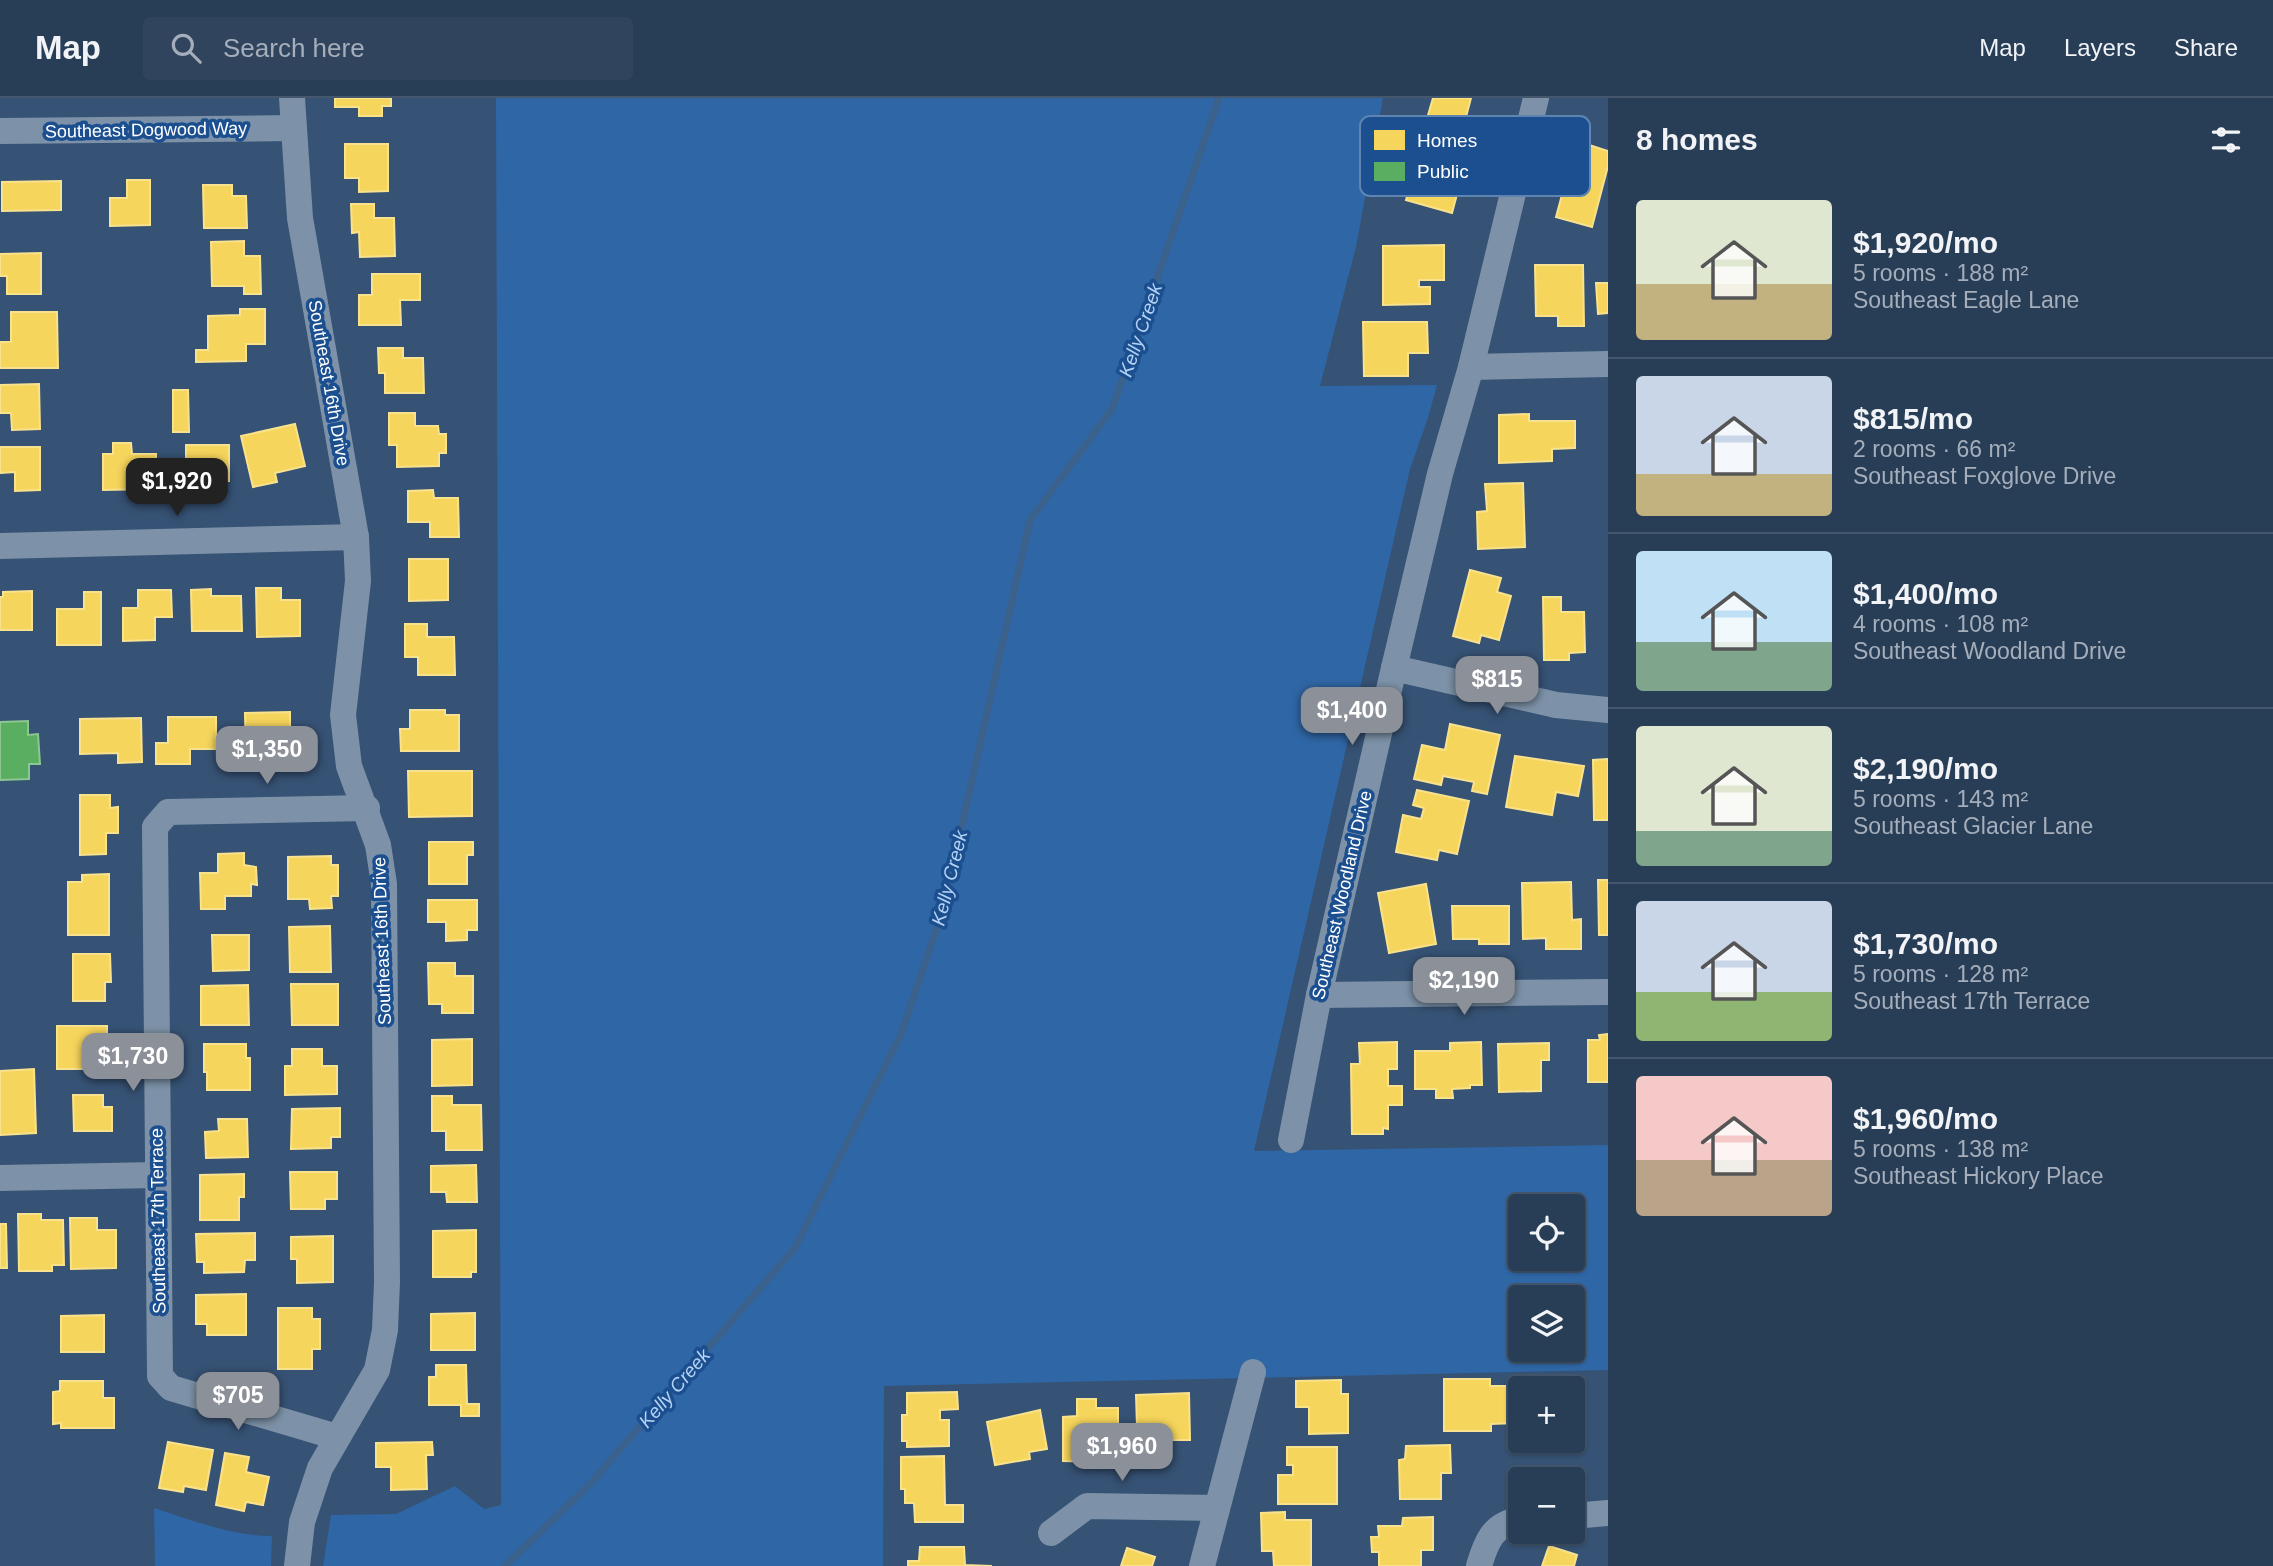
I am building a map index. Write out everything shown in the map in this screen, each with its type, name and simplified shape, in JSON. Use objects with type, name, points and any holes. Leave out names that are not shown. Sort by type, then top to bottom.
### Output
[{"type":"street","name":"Southeast 16th Drive","points":[[292,98],[300,218],[356,537],[358,581],[343,715],[349,766],[379,845],[384,884],[385,1330],[376,1370],[320,1468],[309,1497],[299,1536],[297,1566]]},
{"type":"street","name":"Southeast Woodland Drive","points":[[1532,116],[1536,98]]},
{"type":"street","name":"Southeast Dogwood Way","points":[[0,131],[293,128]]},
{"type":"street","name":"Southeast Woodland Drive","points":[[1291,1140],[1319,995],[1394,668],[1440,474],[1471,367],[1512,196]]},
{"type":"street","points":[[1471,367],[1608,364]]},
{"type":"street","points":[[0,546],[356,537]]},
{"type":"street","points":[[1394,668],[1556,705],[1608,710]]},
{"type":"street","name":"Southeast 17th Terrace","points":[[337,1437],[171,1388],[164,1382],[159,1367],[155,827],[168,812],[367,808]]},
{"type":"street","points":[[1319,995],[1608,992]]},
{"type":"street","points":[[0,1178],[157,1175]]},
{"type":"street","points":[[1202,1566],[1253,1372]]},
{"type":"street","points":[[1051,1533],[1087,1506],[1217,1508]]},
{"type":"street","points":[[1585,1515],[1608,1514]]},
{"type":"street","points":[[1479,1566],[1486,1541],[1499,1527],[1508,1522]]},
{"type":"shaded area","points":[[496,98],[1383,98],[1380,116],[1360,116],[1360,196],[1365,196],[1356,247],[1320,386],[1437,385],[1410,469],[1254,1151],[1608,1145],[1608,1370],[884,1386],[883,1566],[323,1566],[331,1515],[396,1514],[455,1486],[484,1509],[501,1505]]},
{"type":"shaded area","points":[[154,1508],[227,1530],[272,1536],[271,1566],[155,1566]]},
{"type":"building: Homes","points":[[335,98],[391,98],[391,106],[382,106],[382,116],[359,116],[359,107],[335,107]]},
{"type":"building: Homes","points":[[1433,98],[1471,98],[1466,116],[1428,116]]},
{"type":"building: Homes","points":[[345,144],[388,144],[388,191],[359,192],[359,178],[345,178]]},
{"type":"building: Homes","points":[[1590,145],[1608,151],[1608,166],[1592,227],[1556,217],[1562,196],[1590,196]]},
{"type":"building: Homes","points":[[127,180],[150,180],[150,225],[110,226],[110,198],[127,198]]},
{"type":"building: Homes","points":[[61,181],[61,210],[2,211],[2,182]]},
{"type":"building: Homes","points":[[203,185],[232,185],[232,196],[246,196],[247,228],[204,228]]},
{"type":"building: Homes","points":[[1407,196],[1457,196],[1452,213],[1406,200]]},
{"type":"building: Homes","points":[[351,204],[374,204],[374,218],[394,218],[395,256],[360,257],[359,232],[352,233]]},
{"type":"building: Homes","points":[[244,241],[244,256],[260,256],[261,294],[244,294],[244,286],[212,286],[211,242]]},
{"type":"building: Homes","points":[[1444,245],[1444,280],[1419,280],[1419,287],[1430,287],[1430,304],[1383,305],[1383,246]]},
{"type":"building: Homes","points":[[41,253],[41,294],[7,294],[7,276],[0,276],[0,254]]},
{"type":"building: Homes","points":[[1535,265],[1583,265],[1584,326],[1558,326],[1558,316],[1536,316]]},
{"type":"building: Homes","points":[[372,274],[420,274],[420,300],[400,300],[401,325],[359,325],[359,295],[372,295]]},
{"type":"building: Homes","points":[[1596,283],[1608,283],[1608,313],[1598,314]]},
{"type":"building: Homes","points":[[240,309],[265,309],[265,344],[246,344],[246,361],[196,362],[196,350],[208,350],[208,316],[240,315]]},
{"type":"building: Homes","points":[[11,312],[57,312],[58,368],[0,368],[0,342],[11,342]]},
{"type":"building: Homes","points":[[1363,322],[1427,322],[1428,353],[1408,353],[1408,376],[1364,376]]},
{"type":"building: Homes","points":[[378,348],[403,348],[403,358],[423,358],[424,393],[385,393],[385,373],[379,373]]},
{"type":"building: Homes","points":[[39,384],[40,429],[12,430],[11,413],[0,413],[0,385]]},
{"type":"building: Homes","points":[[173,390],[188,390],[189,432],[173,432]]},
{"type":"building: Homes","points":[[389,413],[415,413],[415,426],[438,426],[439,434],[446,434],[446,453],[439,453],[439,466],[397,467],[397,445],[389,445]]},
{"type":"building: Homes","points":[[1529,414],[1529,421],[1575,421],[1575,448],[1552,449],[1552,461],[1499,463],[1499,415]]},
{"type":"building: Homes","points":[[295,424],[305,466],[275,473],[277,482],[253,487],[241,436]]},
{"type":"building: Homes","points":[[113,443],[131,443],[132,454],[156,454],[156,489],[103,490],[103,454],[113,454]]},
{"type":"building: Homes","points":[[186,445],[229,445],[229,481],[213,481],[213,491],[179,492],[179,470],[186,470]]},
{"type":"building: Homes","points":[[0,447],[40,447],[40,490],[15,491],[15,472],[0,473]]},
{"type":"building: Homes","points":[[1523,483],[1525,547],[1478,549],[1477,512],[1487,511],[1485,484]]},
{"type":"building: Homes","points":[[433,490],[434,498],[458,498],[459,537],[430,537],[430,522],[408,522],[408,491]]},
{"type":"building: Homes","points":[[409,559],[448,559],[448,600],[409,601]]},
{"type":"building: Homes","points":[[1470,570],[1501,578],[1497,592],[1511,596],[1499,640],[1481,635],[1479,643],[1453,636]]},
{"type":"building: Homes","points":[[256,588],[281,588],[281,600],[300,600],[300,636],[257,637]]},
{"type":"building: Homes","points":[[211,589],[211,596],[241,596],[242,631],[192,631],[191,590]]},
{"type":"building: Homes","points":[[138,590],[171,590],[172,617],[155,617],[155,640],[123,641],[123,608],[138,608]]},
{"type":"building: Homes","points":[[32,591],[32,630],[0,630],[0,597],[3,597],[3,592]]},
{"type":"building: Homes","points":[[84,592],[101,592],[101,645],[57,645],[57,609],[84,609]]},
{"type":"building: Homes","points":[[1543,597],[1561,597],[1561,612],[1584,612],[1585,652],[1569,653],[1569,660],[1544,660]]},
{"type":"building: Homes","points":[[405,624],[427,624],[427,637],[454,637],[455,675],[418,675],[418,657],[405,657]]},
{"type":"building: Homes","points":[[410,710],[445,710],[445,715],[459,715],[459,751],[401,751],[400,729],[410,729]]},
{"type":"building: Homes","points":[[290,712],[290,748],[270,749],[270,768],[246,768],[245,713]]},
{"type":"building: Homes","points":[[168,717],[216,717],[216,749],[190,749],[190,764],[156,764],[156,743],[168,743]]},
{"type":"building: Homes","points":[[141,718],[142,762],[118,763],[118,753],[80,754],[80,719]]},
{"type":"building: Homes","points":[[1450,724],[1500,735],[1487,794],[1472,791],[1474,782],[1443,776],[1441,785],[1414,779],[1422,745],[1445,750]]},
{"type":"building: Homes","points":[[1515,756],[1584,766],[1578,796],[1556,792],[1552,815],[1506,807]]},
{"type":"building: Homes","points":[[1608,759],[1608,820],[1594,820],[1593,760]]},
{"type":"building: Homes","points":[[408,771],[472,771],[472,816],[409,817]]},
{"type":"building: Homes","points":[[1417,790],[1469,801],[1457,854],[1439,850],[1437,860],[1396,852],[1403,815],[1421,819],[1424,808],[1413,805]]},
{"type":"building: Homes","points":[[80,795],[110,795],[110,808],[118,807],[118,833],[106,833],[106,854],[80,855]]},
{"type":"building: Homes","points":[[429,842],[473,842],[473,855],[467,855],[467,884],[429,884]]},
{"type":"building: Homes","points":[[244,853],[244,865],[256,867],[257,885],[251,884],[251,896],[225,896],[225,909],[201,909],[200,873],[218,873],[218,854]]},
{"type":"building: Homes","points":[[331,856],[331,865],[338,865],[338,896],[331,896],[332,908],[310,909],[309,899],[288,899],[288,857]]},
{"type":"building: Homes","points":[[109,874],[109,935],[68,935],[68,882],[82,882],[82,875]]},
{"type":"building: Homes","points":[[1598,880],[1608,880],[1608,935],[1599,935]]},
{"type":"building: Homes","points":[[1571,882],[1572,920],[1581,919],[1581,949],[1546,949],[1546,938],[1523,939],[1522,883]]},
{"type":"building: Homes","points":[[1426,884],[1436,944],[1389,953],[1378,893]]},
{"type":"building: Homes","points":[[428,900],[477,900],[477,930],[467,930],[467,940],[446,941],[446,922],[428,922]]},
{"type":"building: Homes","points":[[1452,906],[1509,906],[1509,944],[1479,944],[1479,939],[1453,939]]},
{"type":"building: Homes","points":[[330,926],[331,972],[290,972],[289,927]]},
{"type":"building: Homes","points":[[212,935],[249,935],[249,970],[213,971]]},
{"type":"building: Homes","points":[[73,954],[110,954],[111,982],[105,982],[105,1001],[73,1001]]},
{"type":"building: Homes","points":[[428,963],[455,963],[455,976],[473,976],[473,1013],[442,1013],[442,1004],[429,1004]]},
{"type":"building: Homes","points":[[291,984],[338,984],[338,1025],[292,1025]]},
{"type":"building: Homes","points":[[248,985],[249,1025],[201,1025],[201,986]]},
{"type":"building: Homes","points":[[57,1026],[107,1026],[107,1069],[57,1069]]},
{"type":"building: Homes","points":[[1608,1034],[1608,1082],[1588,1082],[1588,1040],[1600,1040],[1599,1035]]},
{"type":"building: Homes","points":[[472,1039],[472,1085],[432,1086],[432,1040]]},
{"type":"building: Homes","points":[[1397,1042],[1397,1069],[1388,1069],[1388,1086],[1402,1086],[1402,1105],[1388,1105],[1388,1129],[1383,1128],[1383,1134],[1352,1134],[1351,1064],[1360,1064],[1359,1043]]},
{"type":"building: Homes","points":[[1481,1042],[1482,1085],[1452,1089],[1453,1098],[1436,1098],[1436,1089],[1415,1089],[1415,1051],[1450,1051],[1450,1043]]},
{"type":"building: Homes","points":[[1549,1043],[1549,1060],[1541,1060],[1541,1091],[1499,1092],[1498,1044]]},
{"type":"building: Homes","points":[[204,1044],[246,1044],[246,1058],[250,1058],[250,1090],[207,1090]]},
{"type":"building: Homes","points":[[292,1049],[322,1049],[322,1066],[337,1066],[337,1094],[285,1095],[285,1066],[292,1066]]},
{"type":"building: Homes","points":[[34,1069],[36,1133],[0,1135],[0,1071]]},
{"type":"building: Homes","points":[[73,1095],[103,1095],[103,1107],[112,1107],[112,1131],[74,1131]]},
{"type":"building: Homes","points":[[432,1096],[452,1096],[452,1105],[481,1105],[482,1150],[446,1150],[446,1131],[432,1131]]},
{"type":"building: Homes","points":[[340,1108],[340,1137],[331,1137],[331,1148],[291,1149],[292,1109]]},
{"type":"building: Homes","points":[[218,1119],[247,1119],[248,1157],[206,1158],[205,1132],[219,1131]]},
{"type":"building: Homes","points":[[476,1165],[477,1202],[447,1202],[446,1192],[431,1192],[431,1166]]},
{"type":"building: Homes","points":[[290,1172],[337,1172],[337,1199],[325,1199],[325,1209],[291,1209]]},
{"type":"building: Homes","points":[[244,1174],[244,1197],[239,1197],[239,1220],[200,1220],[200,1175]]},
{"type":"building: Homes","points":[[18,1214],[41,1214],[41,1220],[63,1220],[64,1265],[52,1265],[52,1271],[19,1271]]},
{"type":"building: Homes","points":[[70,1218],[97,1218],[97,1230],[116,1230],[116,1268],[71,1269]]},
{"type":"building: Homes","points":[[0,1224],[6,1224],[7,1268],[0,1268]]},
{"type":"building: Homes","points":[[476,1230],[476,1272],[471,1272],[471,1277],[433,1277],[433,1231]]},
{"type":"building: Homes","points":[[255,1233],[255,1260],[245,1260],[244,1272],[204,1273],[204,1262],[197,1262],[196,1234]]},
{"type":"building: Homes","points":[[333,1236],[333,1282],[297,1283],[297,1259],[291,1259],[291,1237]]},
{"type":"building: Homes","points":[[246,1294],[246,1335],[207,1335],[207,1324],[196,1324],[196,1295]]},
{"type":"building: Homes","points":[[278,1308],[312,1308],[312,1319],[320,1319],[320,1349],[312,1349],[312,1369],[278,1369]]},
{"type":"building: Homes","points":[[475,1313],[475,1350],[431,1350],[431,1314]]},
{"type":"building: Homes","points":[[104,1315],[104,1352],[61,1352],[61,1316]]},
{"type":"building: Homes","points":[[436,1365],[466,1365],[467,1404],[479,1404],[479,1416],[461,1416],[461,1405],[429,1405],[429,1377],[436,1377]]},
{"type":"building: Homes","points":[[1444,1379],[1490,1379],[1490,1386],[1508,1386],[1508,1423],[1491,1424],[1491,1431],[1444,1431]]},
{"type":"building: Homes","points":[[1341,1380],[1341,1394],[1348,1394],[1348,1433],[1309,1434],[1309,1407],[1296,1407],[1296,1381]]},
{"type":"building: Homes","points":[[60,1381],[103,1381],[103,1398],[114,1398],[114,1428],[61,1428],[61,1423],[53,1424],[53,1392],[60,1391]]},
{"type":"building: Homes","points":[[957,1392],[958,1409],[940,1410],[940,1420],[949,1420],[949,1446],[907,1447],[907,1441],[902,1441],[902,1415],[907,1415],[907,1393]]},
{"type":"building: Homes","points":[[1189,1393],[1190,1440],[1171,1440],[1171,1458],[1138,1459],[1136,1395]]},
{"type":"building: Homes","points":[[1077,1399],[1096,1399],[1096,1408],[1118,1408],[1118,1433],[1127,1433],[1127,1463],[1063,1461],[1063,1417],[1077,1416]]},
{"type":"building: Homes","points":[[1040,1410],[1047,1449],[1029,1452],[1030,1459],[995,1465],[987,1422]]},
{"type":"building: Homes","points":[[168,1442],[213,1450],[206,1490],[184,1486],[183,1492],[159,1488]]},
{"type":"building: Homes","points":[[432,1442],[433,1455],[426,1455],[427,1489],[391,1490],[391,1467],[376,1467],[376,1443]]},
{"type":"building: Homes","points":[[1450,1445],[1451,1473],[1441,1473],[1441,1499],[1400,1499],[1399,1460],[1405,1459],[1406,1446]]},
{"type":"building: Homes","points":[[1287,1447],[1337,1447],[1337,1504],[1278,1504],[1278,1475],[1293,1475],[1293,1465],[1287,1465]]},
{"type":"building: Homes","points":[[225,1453],[249,1457],[246,1472],[269,1477],[263,1505],[246,1502],[244,1511],[216,1505]]},
{"type":"building: Homes","points":[[944,1456],[945,1505],[963,1505],[963,1522],[915,1522],[914,1503],[905,1503],[905,1489],[901,1489],[901,1457]]},
{"type":"building: Homes","points":[[1285,1512],[1285,1520],[1311,1520],[1311,1566],[1274,1566],[1273,1551],[1262,1551],[1261,1513]]},
{"type":"building: Homes","points":[[1433,1517],[1433,1550],[1421,1550],[1421,1566],[1379,1566],[1379,1552],[1372,1552],[1371,1537],[1379,1537],[1378,1526],[1402,1526],[1403,1518]]},
{"type":"building: Homes","points":[[1549,1546],[1577,1555],[1574,1566],[1542,1566]]},
{"type":"building: Homes","points":[[920,1547],[964,1547],[965,1565],[992,1566],[908,1566],[908,1561],[919,1561]]},
{"type":"building: Homes","points":[[1127,1548],[1155,1557],[1152,1566],[1121,1566]]},
{"type":"building: Public","points":[[28,721],[28,735],[38,734],[40,764],[29,764],[29,779],[0,780],[0,722]]},
{"type":"waterway","name":"Kelly Creek","points":[[505,1566],[590,1484],[795,1248],[901,1034],[943,910],[1030,520],[1112,409],[1219,98]]}]
